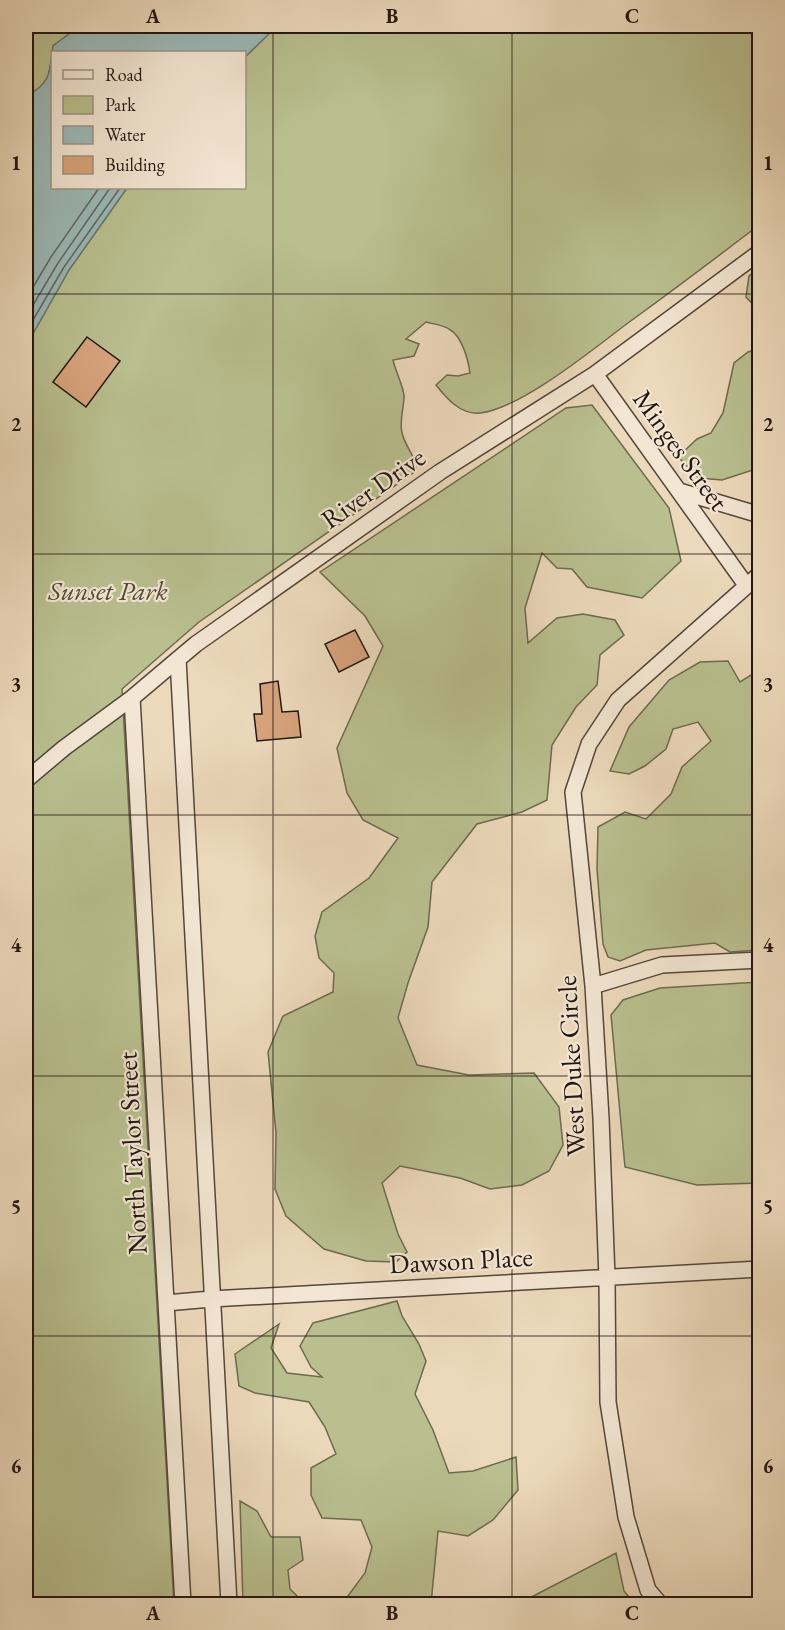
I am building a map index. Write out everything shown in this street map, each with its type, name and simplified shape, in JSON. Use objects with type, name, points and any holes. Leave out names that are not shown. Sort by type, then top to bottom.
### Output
[{"type":"street","name":"River Drive","points":[[26,780],[64,748],[132,698],[196,644],[440,472],[595,374],[759,252]]},
{"type":"street","name":"Minges Street","points":[[595,374],[746,585]]},
{"type":"street","points":[[679,491],[759,515]]},
{"type":"street","name":"West Duke Circle","points":[[660,1605],[648,1590],[626,1516],[608,1402],[607,1278],[601,1118],[593,986],[573,792],[590,744],[618,700],[759,574]]},
{"type":"street","points":[[178,659],[229,1605]]},
{"type":"street","name":"North Taylor Street","points":[[132,698],[183,1605]]},
{"type":"street","points":[[593,986],[662,965],[759,960]]},
{"type":"street","name":"Dawson Place","points":[[166,1303],[759,1269]]},
{"type":"green space","points":[[26,26],[80,26],[53,46],[45,82],[26,96]]},
{"type":"green space","name":"Sunset Park","points":[[277,26],[759,26],[759,225],[577,362],[536,389],[497,409],[473,413],[461,409],[440,390],[436,385],[447,375],[458,376],[470,373],[469,367],[464,348],[454,332],[444,326],[426,322],[406,339],[419,344],[414,356],[393,360],[404,393],[402,433],[416,471],[199,622],[122,689],[174,1604],[26,1604],[26,346],[69,270],[126,189],[246,189],[246,56]]},
{"type":"green space","points":[[759,268],[759,311],[746,297],[749,276]]},
{"type":"green space","points":[[759,349],[759,468],[722,480],[699,478],[678,457],[697,439],[711,433],[723,413],[734,363],[748,352]]},
{"type":"green space","points":[[592,405],[669,508],[681,561],[642,598],[587,587],[572,569],[557,568],[542,553],[525,608],[528,643],[557,618],[583,614],[615,620],[624,635],[600,655],[597,685],[576,707],[552,745],[547,800],[522,812],[477,824],[432,882],[428,927],[398,1018],[417,1065],[469,1075],[534,1073],[559,1107],[563,1145],[549,1171],[522,1185],[490,1189],[460,1178],[400,1166],[382,1183],[398,1234],[407,1252],[396,1262],[366,1261],[324,1249],[286,1216],[275,1189],[276,1133],[268,1052],[283,1016],[333,992],[334,973],[319,958],[315,936],[322,912],[369,878],[398,838],[363,820],[347,793],[337,748],[383,646],[365,616],[320,572],[566,408]]},
{"type":"green space","points":[[728,661],[740,682],[759,670],[759,950],[730,952],[715,943],[646,950],[620,961],[608,957],[603,944],[597,869],[598,827],[625,812],[646,819],[671,794],[682,767],[711,741],[698,722],[673,729],[666,749],[645,766],[629,774],[610,771],[629,727],[669,680],[700,662]]},
{"type":"green space","points":[[759,982],[759,1183],[697,1185],[625,1167],[611,1015],[623,1000],[660,988]]},
{"type":"green space","points":[[397,1301],[402,1316],[419,1344],[426,1361],[415,1394],[433,1430],[449,1473],[473,1471],[516,1457],[518,1490],[493,1520],[468,1536],[438,1531],[431,1604],[342,1604],[365,1573],[372,1547],[361,1520],[322,1518],[311,1495],[311,1468],[336,1454],[325,1427],[309,1402],[255,1393],[239,1386],[235,1354],[279,1324],[271,1348],[287,1373],[322,1377],[311,1367],[300,1346],[313,1323]]},
{"type":"green space","points":[[240,1501],[257,1511],[271,1537],[300,1537],[303,1560],[288,1570],[290,1589],[305,1604],[243,1604]]},
{"type":"green space","points":[[616,1553],[624,1591],[635,1604],[518,1604]]},
{"type":"water","points":[[80,26],[277,26],[246,56],[246,51],[52,51],[53,46]]},
{"type":"water","points":[[51,62],[51,189],[126,189],[69,270],[26,346],[26,96],[45,82]]},
{"type":"building","points":[[87,337],[120,361],[86,407],[53,382]]},
{"type":"building","points":[[355,630],[369,657],[339,672],[325,644]]},
{"type":"building","points":[[278,681],[282,712],[298,711],[301,737],[257,741],[254,714],[262,714],[260,684]]}]
